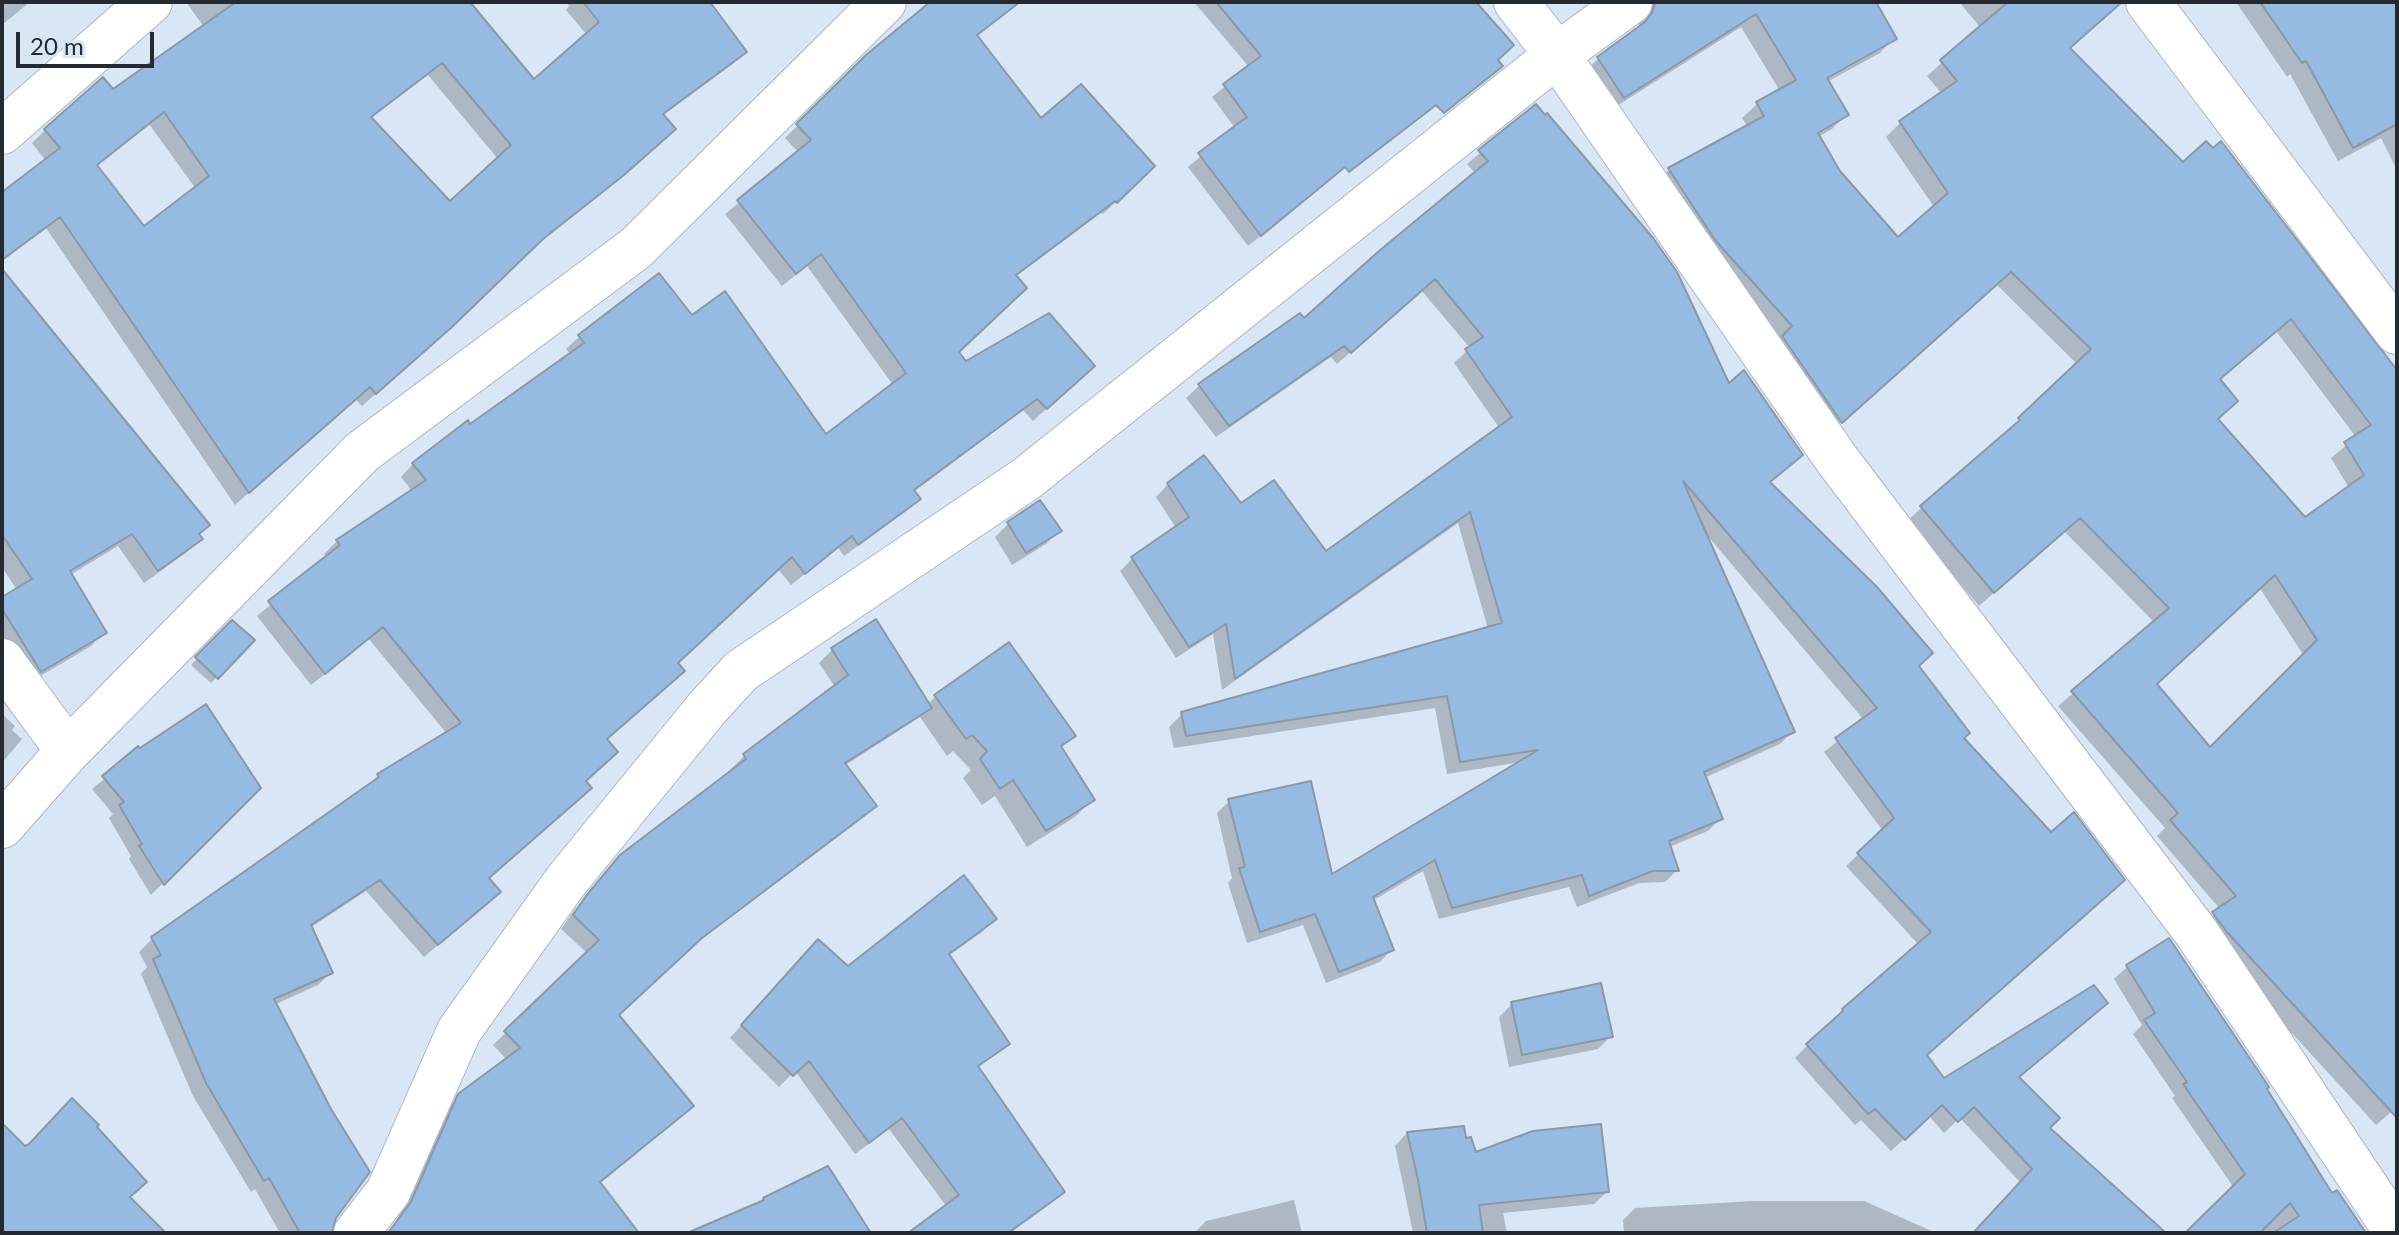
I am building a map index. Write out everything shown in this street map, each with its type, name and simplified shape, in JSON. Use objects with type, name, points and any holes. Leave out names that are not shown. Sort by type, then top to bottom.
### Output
[{"type":"street","points":[[2,132],[150,2]]},
{"type":"street","points":[[2,826],[68,751],[362,452],[636,248],[884,2]]},
{"type":"street","points":[[1516,2],[1557,55],[1838,461],[2196,932],[2397,1233]]},
{"type":"street","points":[[356,1233],[388,1192],[459,1031],[566,881],[741,671],[1026,479],[1557,55],[1630,2]]},
{"type":"street","points":[[2148,2],[2397,332]]},
{"type":"street","points":[[2,661],[68,751]]},
{"type":"building","points":[[236,2],[470,2],[534,79],[599,22],[583,2],[710,2],[747,52],[663,114],[676,129],[543,239],[452,327],[376,394],[370,387],[249,493],[60,217],[2,260],[2,192],[60,148],[44,129],[103,77],[113,89]],"holes":[[[442,63],[511,145],[450,201],[371,117]],[[164,112],[209,176],[144,226],[97,165]]]},
{"type":"building","points":[[930,2],[1020,2],[977,35],[1041,118],[1081,84],[1155,166],[1117,203],[1115,201],[1016,275],[1027,288],[959,352],[966,361],[1049,313],[1095,366],[1047,409],[1037,399],[914,490],[921,499],[858,545],[852,536],[805,574],[792,557],[678,663],[685,671],[607,739],[618,752],[586,781],[592,788],[489,878],[501,892],[438,945],[380,880],[311,925],[333,973],[274,999],[331,1109],[370,1172],[336,1218],[332,1233],[300,1233],[269,1178],[264,1181],[206,1083],[153,959],[161,955],[151,937],[379,777],[377,774],[461,723],[383,627],[325,674],[268,601],[340,545],[336,540],[426,480],[412,463],[468,420],[470,424],[584,343],[578,335],[659,273],[692,315],[725,291],[826,434],[906,373],[821,254],[796,274],[737,200],[811,140],[796,124],[866,55]]},
{"type":"building","points":[[1216,2],[1476,2],[1514,45],[1498,60],[1503,66],[1444,113],[1436,105],[1349,172],[1345,167],[1261,236],[1198,153],[1247,117],[1223,84],[1261,56]]},
{"type":"building","points":[[1655,2],[1876,2],[1897,39],[1827,78],[1849,115],[1818,133],[1840,171],[1898,237],[1948,193],[1899,121],[1957,81],[1940,60],[2008,2],[2122,2],[2070,48],[2183,162],[2206,141],[2213,148],[2221,141],[2397,370],[2397,1118],[2226,931],[2212,912],[2236,896],[2170,820],[2178,813],[2071,691],[2169,608],[2080,518],[1994,593],[1920,506],[2020,420],[2018,418],[2091,349],[2011,272],[1842,423],[1782,336],[1792,326],[1715,240],[1668,168],[1764,116],[1756,102],[1796,80],[1756,14],[1624,98],[1597,57],[1645,22]],"holes":[[[2291,319],[2371,425],[2344,442],[2364,475],[2305,517],[2218,419],[2238,401],[2220,379]],[[2275,575],[2317,640],[2210,747],[2157,684]]]},
{"type":"building","points":[[2260,2],[2397,2],[2397,124],[2353,148],[2306,61],[2302,63]]},
{"type":"building","points":[[1536,104],[1653,238],[1677,272],[1729,383],[1744,370],[1803,455],[1770,482],[1877,587],[1933,653],[1919,666],[1970,733],[1964,738],[2051,832],[2074,812],[2125,880],[1927,1055],[1944,1078],[2094,985],[2108,1003],[2019,1077],[2060,1118],[2050,1128],[2166,1233],[1973,1233],[2032,1169],[1974,1107],[1958,1122],[1942,1105],[1905,1140],[1875,1109],[1868,1114],[1806,1044],[1931,932],[1857,853],[1894,818],[1835,738],[1877,708],[1683,481],[1795,732],[1704,772],[1723,819],[1669,841],[1679,871],[1653,871],[1589,896],[1582,875],[1452,908],[1435,860],[1373,897],[1394,950],[1339,972],[1315,914],[1260,932],[1239,868],[1245,867],[1228,799],[1311,781],[1332,874],[1538,750],[1460,762],[1447,696],[1186,736],[1181,712],[1502,623],[1470,512],[1235,679],[1226,624],[1189,647],[1131,557],[1189,517],[1167,483],[1204,455],[1241,503],[1274,480],[1326,551],[1512,417],[1465,349],[1483,337],[1435,279],[1351,353],[1344,346],[1229,426],[1198,384],[1300,313],[1304,318],[1488,161],[1478,150]]},
{"type":"building","points":[[2,269],[210,525],[199,534],[203,539],[158,571],[132,534],[70,571],[107,633],[41,672],[2,609],[2,597],[32,579],[2,535]]},
{"type":"building","points":[[1040,500],[1062,531],[1026,553],[1007,522]]},
{"type":"building","points":[[876,619],[932,708],[845,763],[877,806],[702,938],[619,1015],[694,1106],[600,1182],[639,1233],[388,1233],[411,1202],[458,1094],[520,1048],[504,1031],[599,940],[573,915],[586,896],[620,855],[746,759],[743,754],[848,675],[831,648]]},
{"type":"building","points":[[232,620],[255,640],[218,679],[195,657]]},
{"type":"building","points":[[1009,642],[1076,736],[1061,746],[1095,800],[1046,831],[1013,780],[1000,789],[980,759],[987,751],[972,735],[966,739],[934,695]]},
{"type":"building","points":[[206,704],[261,788],[164,885],[139,846],[142,844],[119,805],[124,802],[102,776],[138,746],[140,748]]},
{"type":"building","points":[[964,875],[997,919],[949,954],[1010,1044],[978,1066],[1065,1192],[1008,1233],[908,1233],[959,1195],[902,1118],[869,1143],[809,1061],[793,1076],[741,1025],[818,939],[848,966]]},
{"type":"building","points":[[2169,938],[2269,1087],[2267,1089],[2332,1193],[2337,1190],[2366,1233],[2273,1233],[2299,1216],[2290,1203],[2260,1233],[2185,1233],[2245,1174],[2183,1084],[2187,1082],[2144,1020],[2155,1013],[2126,965]]},
{"type":"building","points":[[1601,983],[1613,1037],[1522,1055],[1511,1002]]},
{"type":"building","points":[[72,1098],[147,1182],[130,1197],[166,1233],[2,1233],[2,1123],[25,1146]]},
{"type":"building","points":[[1601,1124],[1609,1192],[1479,1205],[1483,1233],[1427,1233],[1407,1132],[1464,1126],[1466,1138],[1471,1137],[1476,1152],[1533,1131]]},
{"type":"building","points":[[828,1166],[871,1233],[687,1233],[764,1200]]}]
